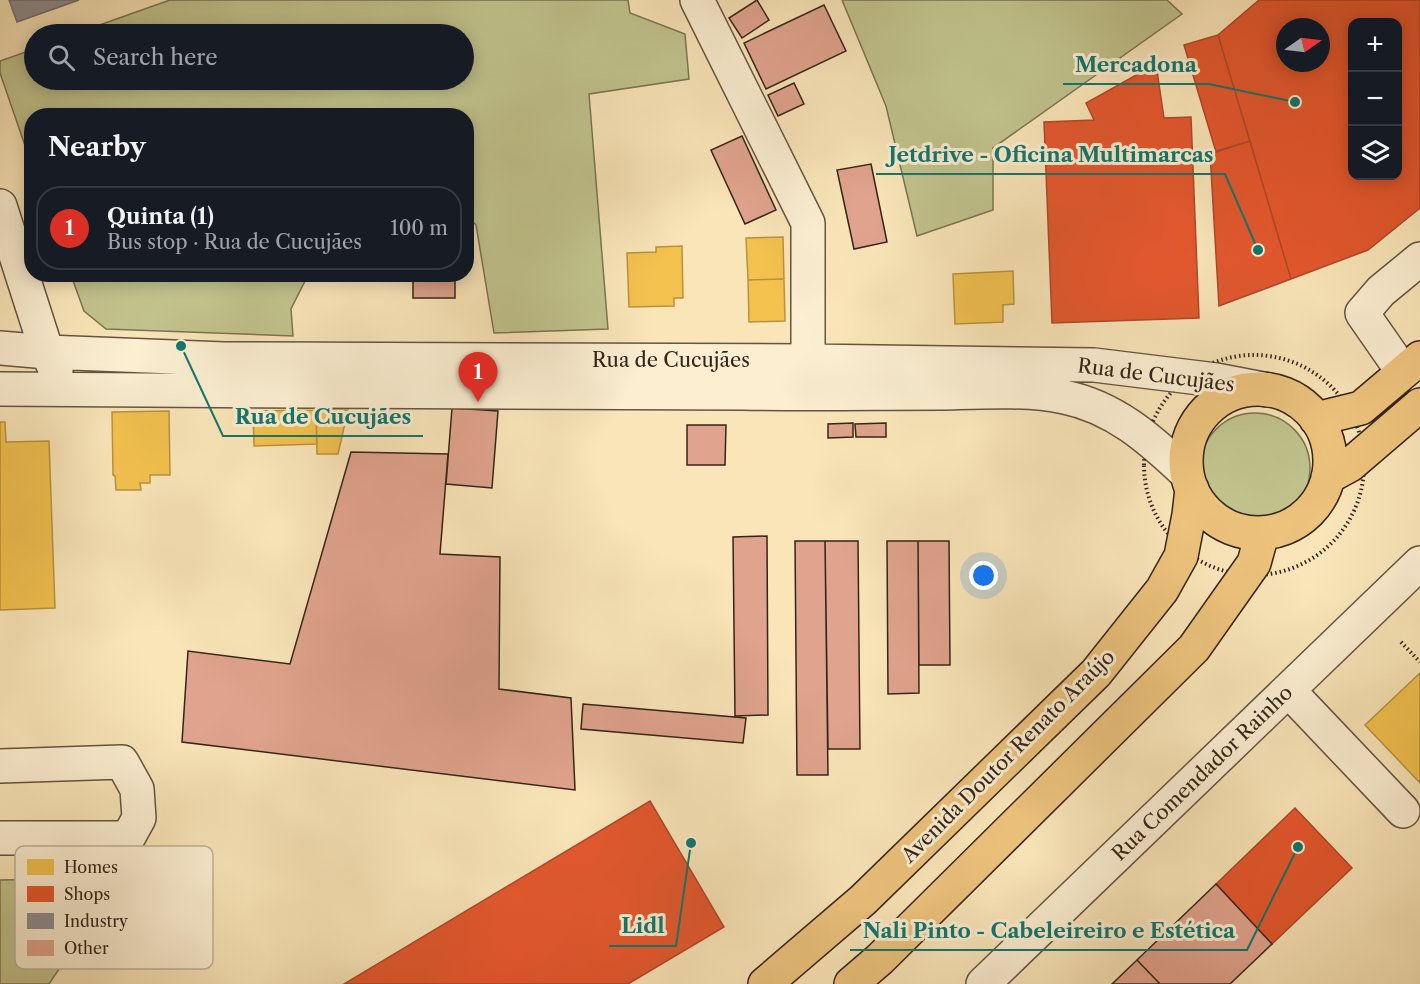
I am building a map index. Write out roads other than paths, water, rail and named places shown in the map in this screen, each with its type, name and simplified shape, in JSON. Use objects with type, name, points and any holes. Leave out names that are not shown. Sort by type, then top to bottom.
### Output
[{"type":"main road","points":[[1316,419],[1361,408],[1412,365]]},
{"type":"main road","name":"Avenida Doutor Renato Araújo","points":[[765,984],[863,900],[1096,673],[1162,590],[1183,548],[1189,481],[1186,457],[1190,436],[1208,409],[1236,393],[1247,390],[1268,390],[1295,399],[1316,419],[1326,437],[1330,457],[1328,477],[1321,496],[1308,513],[1292,526],[1262,534],[1240,531],[1220,523],[1203,508],[1189,481]]},
{"type":"main road","points":[[1328,477],[1350,465],[1420,405]]},
{"type":"main road","points":[[851,984],[880,959],[1194,648],[1254,563],[1262,534]]},
{"type":"street","points":[[697,0],[808,223],[808,361],[784,393]]},
{"type":"street","points":[[0,206],[24,276]]},
{"type":"street","points":[[1412,365],[1362,313],[1381,291],[1420,259]]},
{"type":"street","points":[[26,282],[47,352],[64,389]]},
{"type":"street","name":"Rua de Cucujães","points":[[0,348],[225,359],[808,361],[1094,365],[1188,376],[1268,390]]},
{"type":"street","name":"Rua de Cucujães","points":[[0,389],[993,392],[1063,396],[1110,413],[1147,437],[1189,481]]},
{"type":"street","name":"Rua Comendador Rainho","points":[[983,984],[1420,563]]},
{"type":"street","points":[[1288,690],[1403,811]]},
{"type":"street","points":[[0,766],[122,762],[137,789],[139,818],[128,837],[0,838]]},
{"type":"place","name":"Mercadona","points":[[1295,102]]},
{"type":"place","name":"Jetdrive - Oficina Multimarcas","points":[[1258,250]]},
{"type":"place","name":"Rua de Cucujães","points":[[181,346]]},
{"type":"place","name":"Quinta (1)","points":[[478,402]]},
{"type":"place","name":"Lidl","points":[[691,843]]},
{"type":"place","name":"Nali Pinto - Cabeleireiro e Estética","points":[[1298,847]]}]
